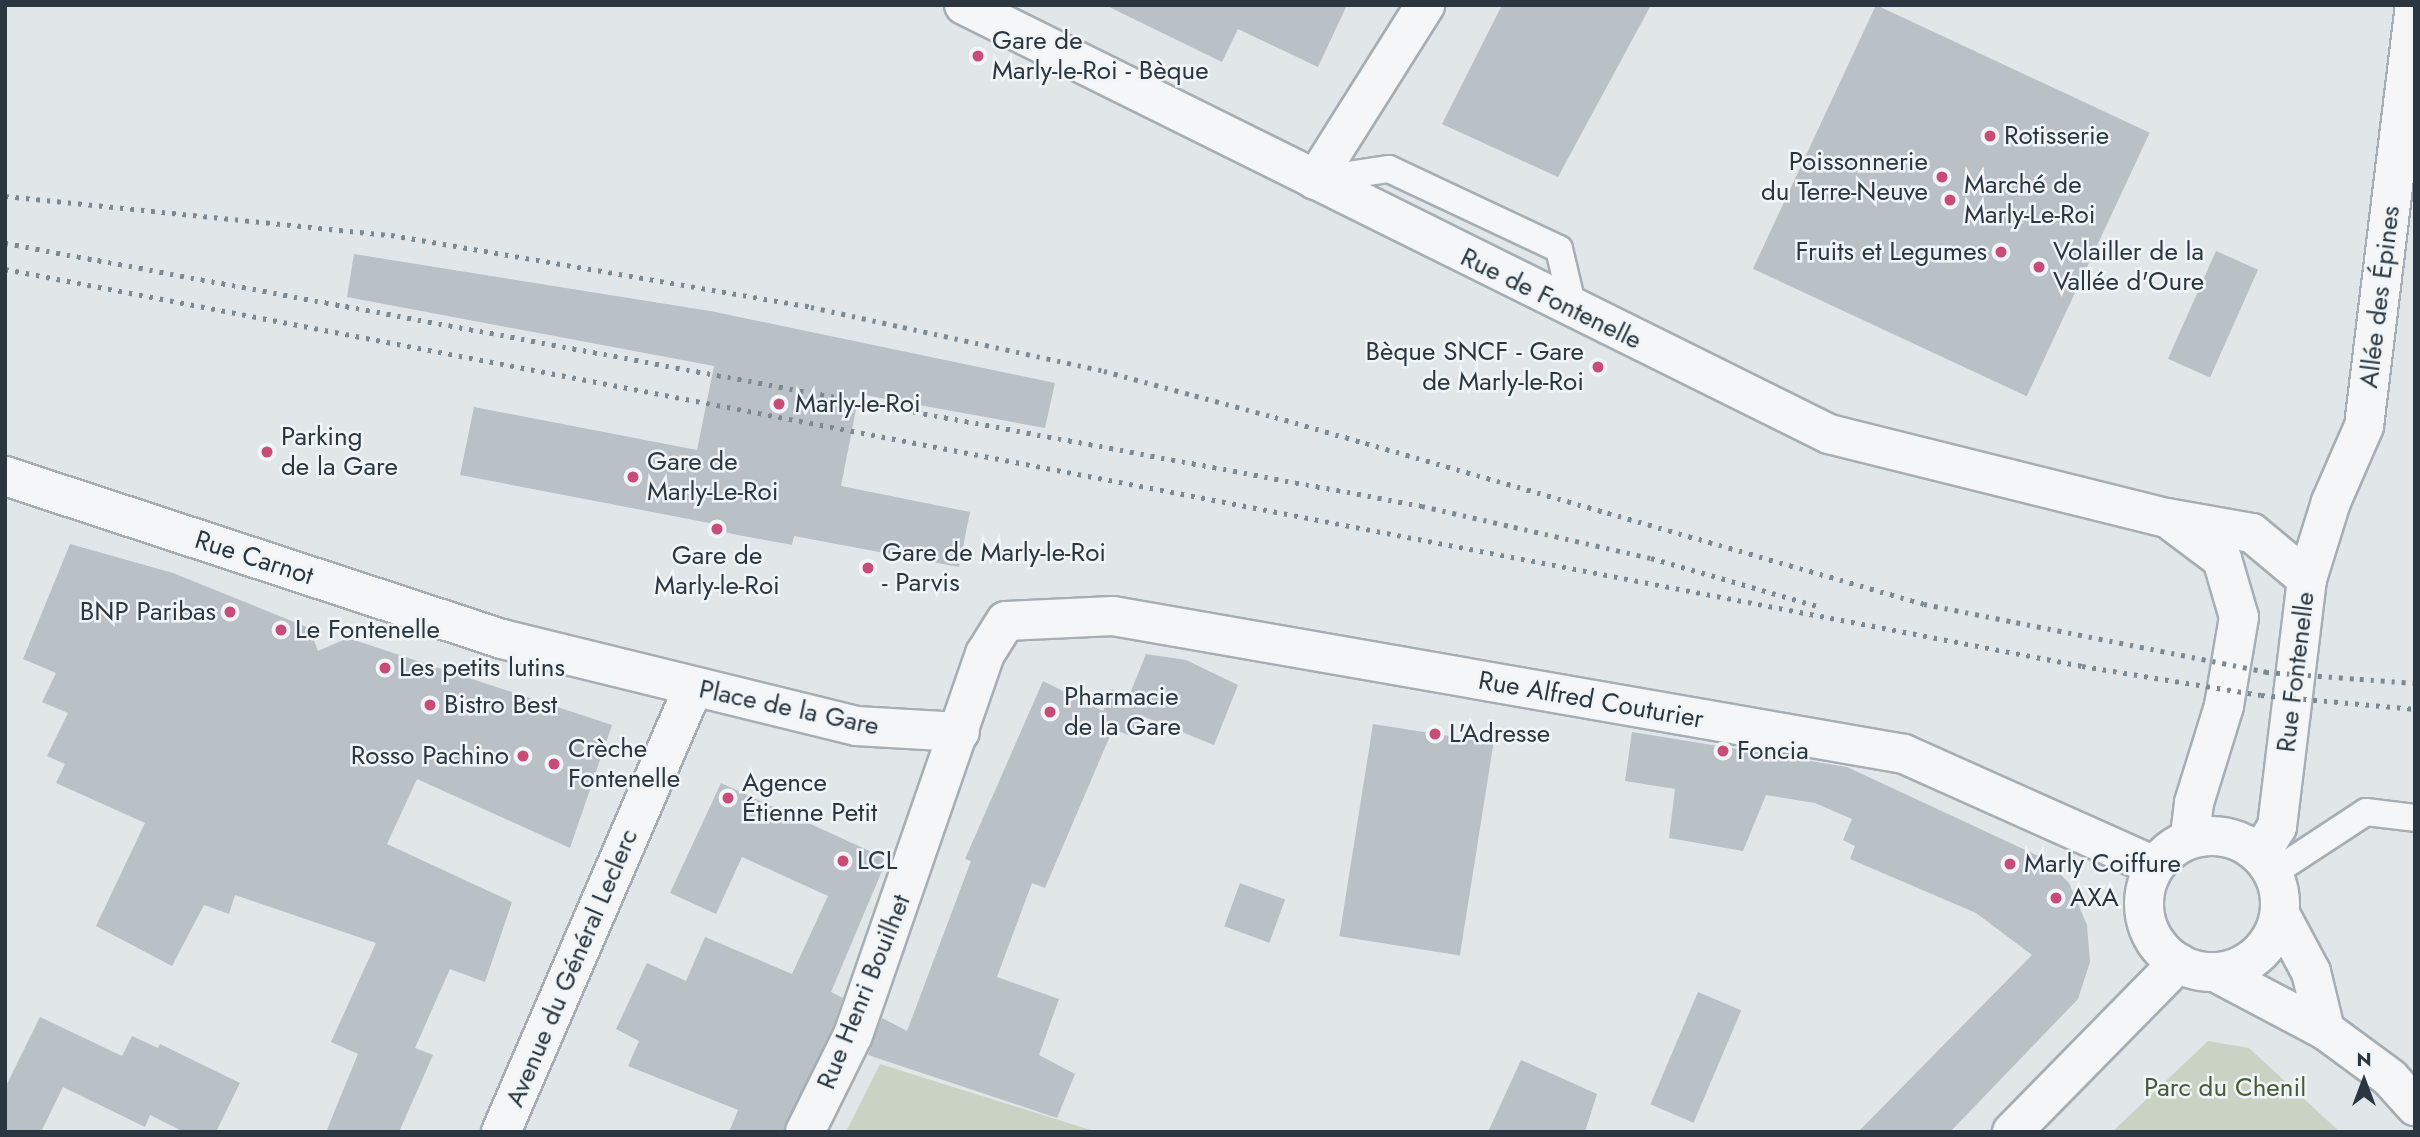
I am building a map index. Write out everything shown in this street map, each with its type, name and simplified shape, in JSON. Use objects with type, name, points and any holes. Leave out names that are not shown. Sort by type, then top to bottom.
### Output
[{"type":"street","name":"Rue de Fontenelle","points":[[964,5],[1574,312],[1829,434],[2167,518]]},
{"type":"street","points":[[1315,180],[1425,5]]},
{"type":"street","name":"Allée des Épines","points":[[2307,579],[2331,502],[2364,426],[2402,223],[2415,5]]},
{"type":"street","name":"Rue Carnot","points":[[5,476],[502,639]]},
{"type":"street","points":[[2167,518],[2222,559],[2239,617],[2224,706],[2194,803],[2190,838]]},
{"type":"street","name":"Rue Fontenelle","points":[[2167,518],[2252,533],[2307,579],[2277,827],[2267,864]]},
{"type":"street","name":"Rue Alfred Couturier","points":[[960,732],[985,654],[1006,621],[1113,616],[1904,754],[2154,866]]},
{"type":"street","name":"Place de la Gare","points":[[502,639],[693,689],[856,726],[960,732]]},
{"type":"street","name":"Avenue du Général Leclerc","points":[[501,1132],[693,689]]},
{"type":"street","name":"Rue Henri Bouilhet","points":[[805,1132],[853,1035],[960,732]]},
{"type":"street","points":[[2325,1030],[2311,972],[2280,914],[2267,864],[2227,837],[2190,838],[2154,866],[2145,886],[2148,930],[2178,963],[2215,972],[2325,1030],[2390,1078],[2415,1106]]},
{"type":"street","points":[[2215,972],[2258,955],[2280,914]]},
{"type":"street","points":[[2012,1132],[2178,963]]},
{"type":"lane","points":[[2267,864],[2366,812],[2415,817]]},
{"type":"green space","name":"Parc du Chenil","points":[[2208,1041],[2249,1048],[2340,1132],[2112,1132]]},
{"type":"green space","points":[[880,1064],[1097,1132],[846,1132]]},
{"type":"building","points":[[1105,5],[1347,5],[1318,67],[1238,29],[1222,62]]},
{"type":"building","points":[[1502,5],[1651,5],[1558,177],[1442,124]]},
{"type":"building","name":"Marché de Marly-Le-Roi","points":[[1876,5],[2150,133],[2027,396],[1753,269]]},
{"type":"building","points":[[2216,251],[2258,270],[2210,378],[2168,359]]},
{"type":"building","points":[[354,254],[710,311],[1055,383],[1045,428],[859,394],[841,486],[970,512],[959,567],[794,536],[792,545],[743,536],[724,532],[725,526],[460,475],[474,407],[697,450],[714,366],[347,297]]},
{"type":"building","points":[[70,544],[173,573],[309,628],[318,651],[348,638],[612,725],[570,848],[417,779],[387,844],[512,902],[485,982],[450,969],[415,1048],[433,1055],[399,1132],[326,1132],[358,1054],[331,1042],[376,943],[235,895],[229,914],[204,905],[172,966],[96,926],[145,823],[56,783],[65,764],[47,756],[68,713],[42,702],[56,673],[23,659]]},
{"type":"building","points":[[1146,654],[1186,660],[1238,685],[1214,745],[1142,716],[1133,737],[1113,729],[1045,888],[1032,883],[997,977],[1059,999],[1039,1055],[1075,1074],[1057,1118],[868,1055],[882,1018],[907,1031],[971,861],[965,859],[1043,681],[1103,711],[1112,689],[1129,696]]},
{"type":"building","points":[[1373,724],[1493,743],[1460,955],[1339,936]]},
{"type":"building","points":[[1632,732],[1847,767],[2045,859],[2069,883],[2087,925],[2090,962],[2078,999],[1950,1132],[1858,1132],[2032,955],[1976,913],[1850,859],[1855,846],[1843,840],[1852,819],[1815,803],[1766,795],[1743,851],[1669,838],[1675,789],[1625,781]]},
{"type":"building","points":[[721,783],[887,859],[831,992],[843,998],[833,1027],[783,1132],[729,1132],[738,1110],[628,1066],[639,1041],[616,1029],[647,963],[686,981],[705,937],[792,974],[828,896],[742,857],[716,914],[670,893]]},
{"type":"building","points":[[1240,883],[1285,899],[1269,943],[1224,926]]},
{"type":"building","points":[[1698,992],[1741,1010],[1694,1123],[1650,1104]]},
{"type":"building","points":[[40,1017],[122,1056],[132,1036],[158,1048],[160,1044],[240,1083],[216,1132],[184,1132],[150,1115],[145,1127],[63,1087],[41,1132],[5,1132],[5,1088]]},
{"type":"building","points":[[1521,1060],[1597,1094],[1585,1132],[1488,1132]]},
{"type":"railway","points":[[5,196],[391,235],[811,307],[1104,371],[1275,417],[1924,604],[2266,672],[2415,683]]},
{"type":"railway","points":[[5,243],[1422,506],[1651,558],[1817,606]]},
{"type":"railway","points":[[5,269],[2082,666],[2261,695],[2415,709]]},
{"type":"place","name":"Gare de Marly-le-Roi - Bèque","points":[[978,56]]},
{"type":"place","name":"Rotisserie","points":[[1990,136]]},
{"type":"place","name":"Poissonnerie du Terre-Neuve","points":[[1942,177]]},
{"type":"place","name":"Marché de Marly-Le-Roi","points":[[1950,200]]},
{"type":"place","name":"Fruits et Legumes","points":[[2001,252]]},
{"type":"place","name":"Volailler de la Vallée d'Oure","points":[[2039,267]]},
{"type":"place","name":"Bèque SNCF - Gare de Marly-le-Roi","points":[[1598,367]]},
{"type":"place","name":"Marly-le-Roi","points":[[779,404]]},
{"type":"place","name":"Parking de la Gare","points":[[267,452]]},
{"type":"place","name":"Gare de Marly-Le-Roi","points":[[633,477]]},
{"type":"place","name":"Gare de Marly-le-Roi","points":[[717,529]]},
{"type":"place","name":"Gare de Marly-le-Roi - Parvis","points":[[868,568]]},
{"type":"place","name":"BNP Paribas","points":[[230,612]]},
{"type":"place","name":"Le Fontenelle","points":[[281,630]]},
{"type":"place","name":"Les petits lutins","points":[[385,668]]},
{"type":"place","name":"Bistro Best","points":[[430,705]]},
{"type":"place","name":"Pharmacie de la Gare","points":[[1050,712]]},
{"type":"place","name":"L'Adresse","points":[[1435,734]]},
{"type":"place","name":"Foncia","points":[[1723,751]]},
{"type":"place","name":"Rosso Pachino","points":[[523,756]]},
{"type":"place","name":"Crèche Fontenelle","points":[[554,764]]},
{"type":"place","name":"Agence Étienne Petit","points":[[728,798]]},
{"type":"place","name":"LCL","points":[[843,861]]},
{"type":"place","name":"Marly Coiffure","points":[[2010,864]]},
{"type":"place","name":"AXA","points":[[2056,898]]}]
